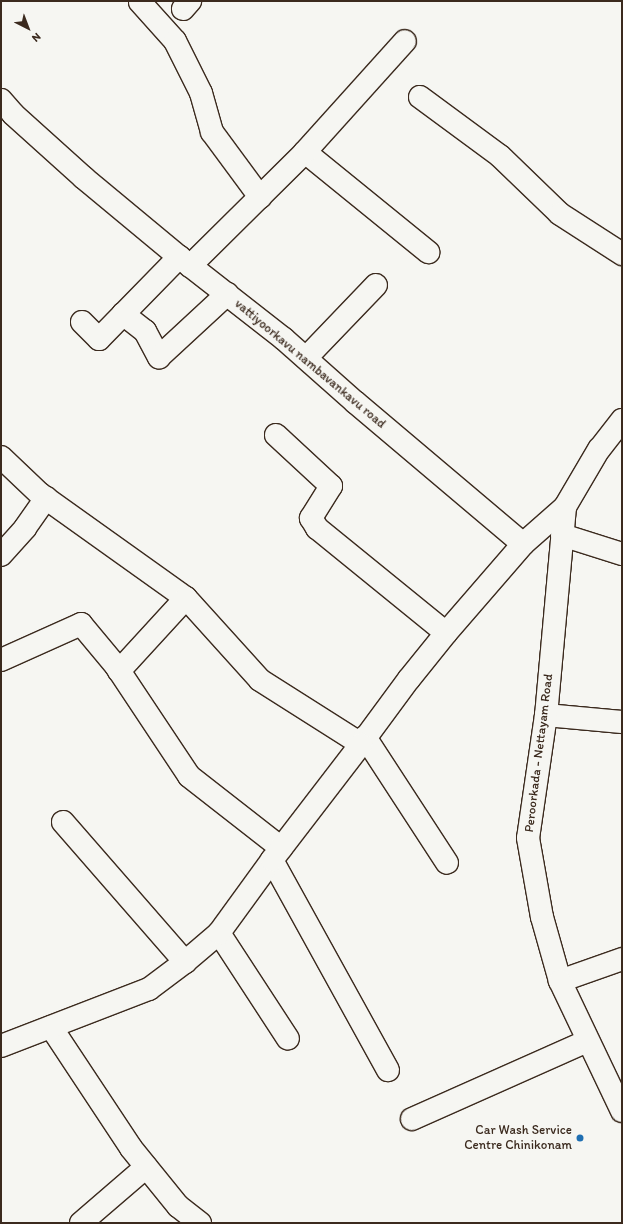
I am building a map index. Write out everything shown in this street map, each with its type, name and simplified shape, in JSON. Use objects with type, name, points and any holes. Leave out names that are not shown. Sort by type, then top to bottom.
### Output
[{"type":"street","points":[[140,2],[176,41],[201,93],[212,132],[260,197]]},
{"type":"street","points":[[82,322],[99,339],[123,314],[260,197],[305,152],[405,41]]},
{"type":"street","points":[[420,97],[500,156],[560,214],[622,254]]},
{"type":"street","name":"vattiyoorkavu nambavankavu road","points":[[1,100],[13,114],[84,178],[184,262],[306,358],[355,402],[523,544]]},
{"type":"street","points":[[305,152],[428,252]]},
{"type":"street","points":[[306,358],[376,284]]},
{"type":"street","points":[[123,314],[145,331],[159,357],[226,294]]},
{"type":"street","name":"Peroorkada - Nettayam Road","points":[[622,420],[599,449],[565,508],[546,715],[528,838],[542,917],[560,981],[622,1111]]},
{"type":"street","points":[[276,435],[331,486],[311,518],[317,528],[446,633]]},
{"type":"street","points":[[1,457],[46,498],[186,598],[260,680],[363,740],[447,863]]},
{"type":"street","points":[[1,555],[25,528],[46,498]]},
{"type":"street","points":[[1,1046],[149,988],[185,962],[219,933],[276,854],[446,633],[523,544],[565,508]]},
{"type":"street","points":[[562,535],[622,554]]},
{"type":"street","points":[[118,671],[186,598]]},
{"type":"street","points":[[1,660],[80,624],[118,671],[189,776],[276,854],[388,1070]]},
{"type":"street","points":[[546,715],[622,722]]},
{"type":"street","points":[[63,822],[185,962]]},
{"type":"street","points":[[219,933],[288,1039]]},
{"type":"street","points":[[560,981],[622,960]]},
{"type":"street","points":[[51,1027],[131,1148],[178,1206],[200,1223]]},
{"type":"street","points":[[412,1119],[588,1041]]},
{"type":"street","points":[[81,1223],[146,1167]]},
{"type":"place","name":"Car Wash Service Centre Chinikonam","points":[[580,1138]]}]
